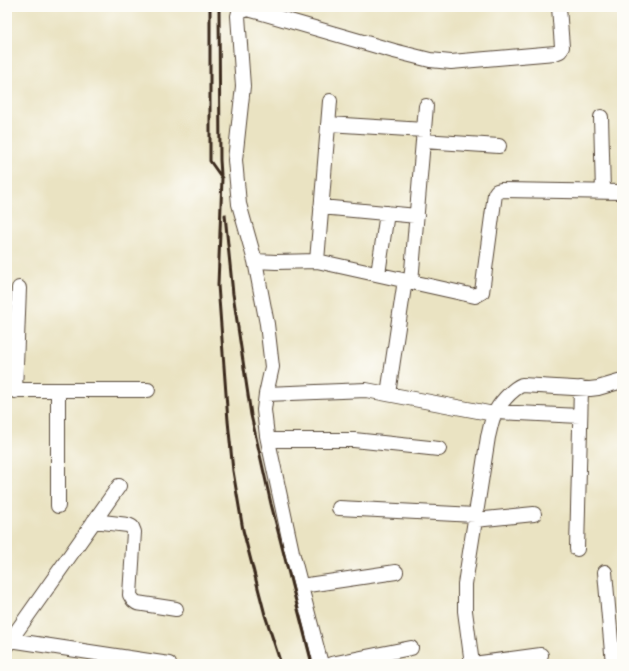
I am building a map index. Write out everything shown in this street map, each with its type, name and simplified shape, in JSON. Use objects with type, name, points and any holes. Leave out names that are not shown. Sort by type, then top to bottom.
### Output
[{"type":"street","points":[[321,664],[292,552],[268,440],[264,410],[272,367],[267,324],[255,261],[239,204],[235,160],[243,86],[241,49],[237,21],[239,12],[248,9],[394,51],[430,60],[451,62],[555,53],[560,51],[562,47],[559,7]]},
{"type":"street","points":[[317,261],[330,102]]},
{"type":"street","points":[[388,394],[408,281],[417,216],[426,106]]},
{"type":"street","points":[[600,116],[602,192]]},
{"type":"street","points":[[328,124],[424,135],[499,146]]},
{"type":"street","points":[[255,261],[317,261],[475,296],[482,292],[495,194],[497,191],[622,192]]},
{"type":"street","points":[[321,207],[417,216]]},
{"type":"street","points":[[378,274],[387,213]]},
{"type":"street","points":[[19,288],[11,390],[148,390]]},
{"type":"street","points":[[541,655],[472,664],[466,611],[465,584],[488,437],[495,413],[511,391],[522,385],[598,388],[622,381]]},
{"type":"street","points":[[577,549],[581,388]]},
{"type":"street","points":[[58,390],[58,506]]},
{"type":"street","points":[[266,394],[355,390],[388,394],[495,413],[580,416]]},
{"type":"street","points":[[268,440],[354,440],[439,449]]},
{"type":"street","points":[[119,486],[9,642],[169,664]]},
{"type":"street","points":[[339,508],[475,517],[534,514]]},
{"type":"street","points":[[94,520],[128,525],[132,527],[134,532],[130,595],[133,600],[137,603],[176,609]]},
{"type":"street","points":[[301,586],[396,572]]},
{"type":"street","points":[[605,572],[613,664]]},
{"type":"street","points":[[331,664],[411,648]]},
{"type":"railway","points":[[210,7],[210,161],[222,178],[218,285],[233,471],[243,530],[265,615],[281,664]]},
{"type":"railway","points":[[219,7],[221,175]]},
{"type":"railway","points":[[225,215],[233,294],[251,415],[271,504],[312,664]]}]
